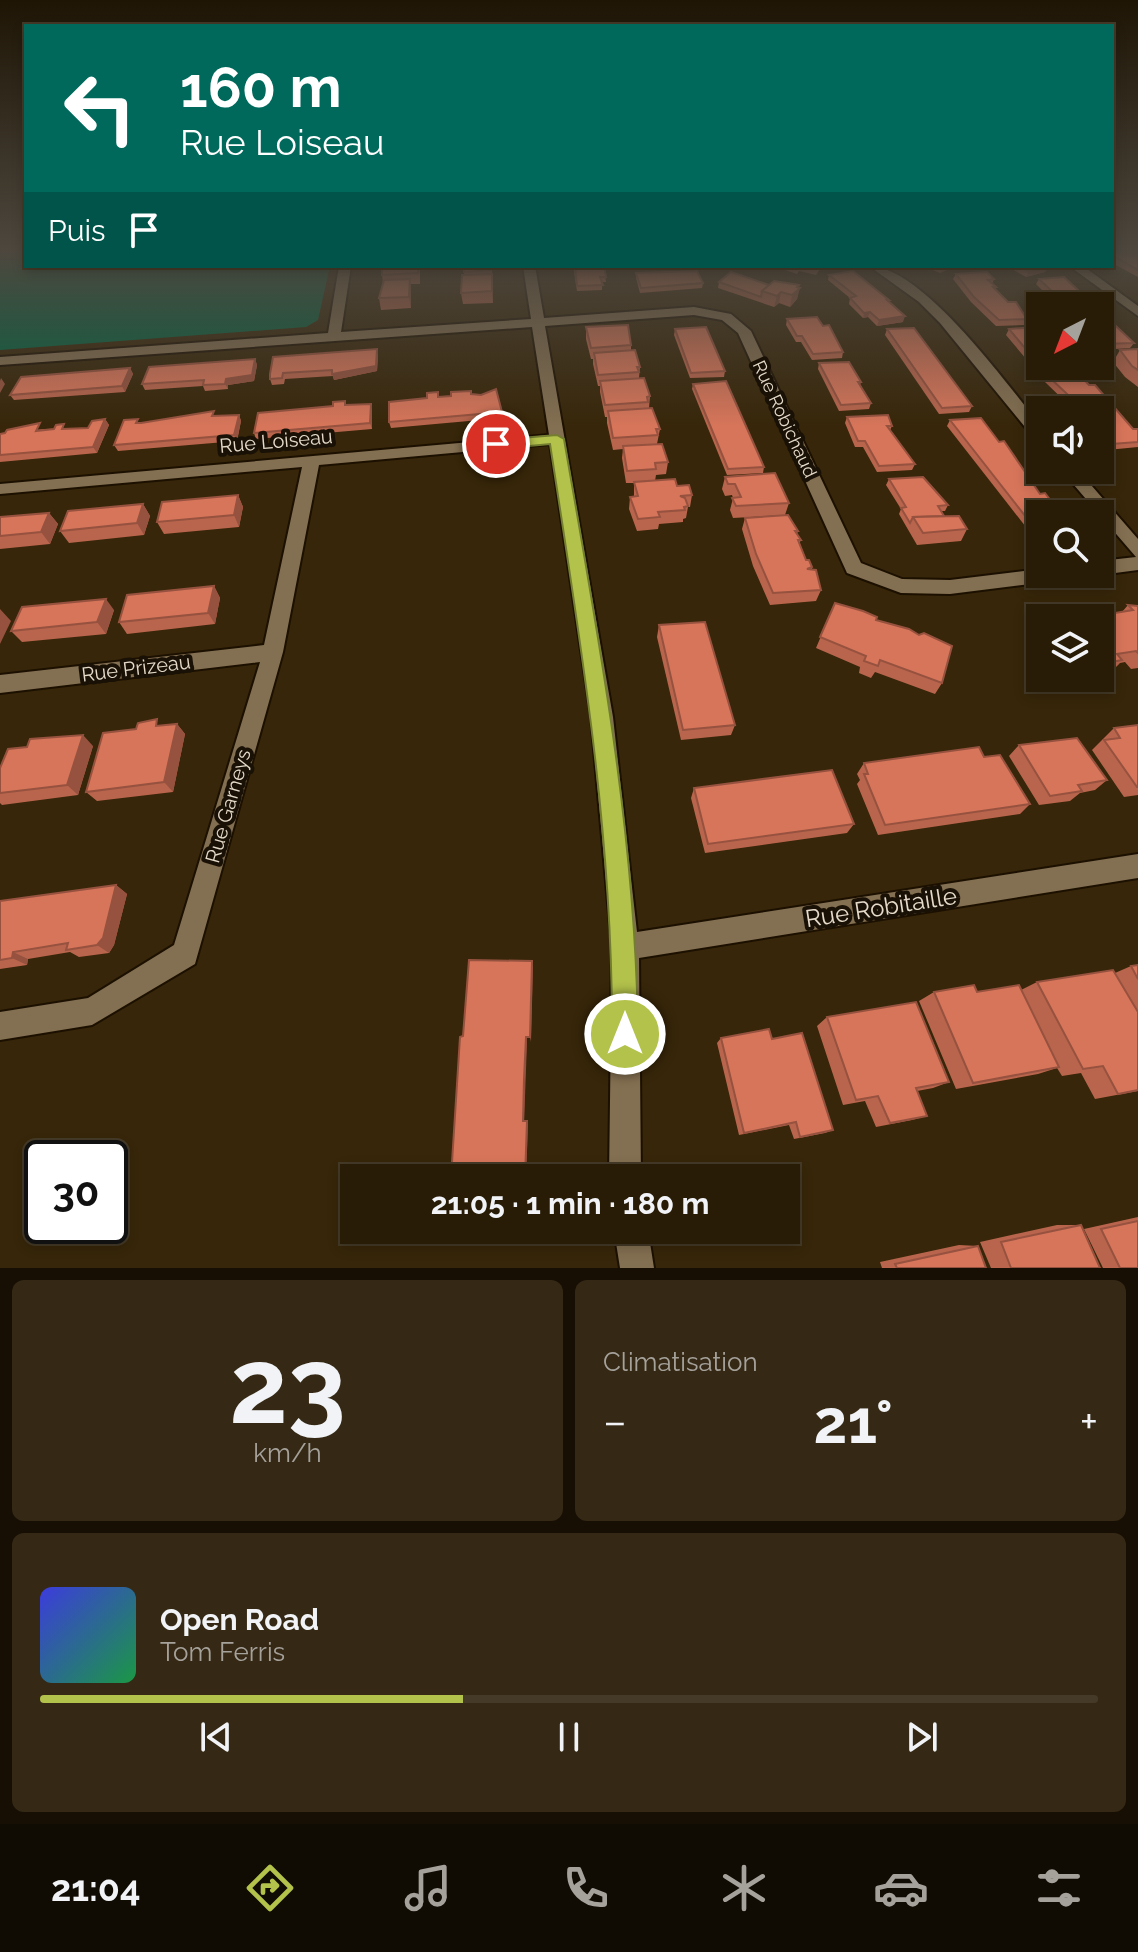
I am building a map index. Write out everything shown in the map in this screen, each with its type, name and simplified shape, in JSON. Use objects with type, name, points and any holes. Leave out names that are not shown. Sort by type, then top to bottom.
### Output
[{"type":"street","points":[[334,335],[338,309]]},
{"type":"street","points":[[536,309],[602,717],[625,947],[625,1164]]},
{"type":"street","points":[[933,309],[1026,418]]},
{"type":"street","name":"Rue Robichaud","points":[[0,361],[694,311],[726,317],[744,331],[854,568],[901,586],[913,587],[950,587],[1026,578]]},
{"type":"street","name":"Rue Loiseau","points":[[0,489],[557,439]]},
{"type":"street","name":"Rue Garneys","points":[[0,1026],[92,1011],[185,954],[273,652],[312,460]]},
{"type":"street","points":[[1081,484],[1138,551]]},
{"type":"street","points":[[1114,566],[1138,563]]},
{"type":"street","name":"Rue Prizeau","points":[[0,684],[273,652]]},
{"type":"street","name":"Rue Robitaille","points":[[625,947],[1138,866]]},
{"type":"street","points":[[633,1244],[637,1268]]},
{"type":"green space","points":[[0,309],[320,309],[318,320],[306,327],[0,350]]},
{"type":"building","points":[[860,309],[897,309],[905,316],[879,320],[870,312],[864,313]]},
{"type":"building","points":[[987,309],[1021,309],[1026,319],[999,320]]},
{"type":"building","points":[[817,317],[823,326],[829,325],[843,352],[813,354],[787,319]]},
{"type":"building","points":[[1114,324],[1134,343],[1114,344]]},
{"type":"building","points":[[628,325],[631,345],[591,348],[586,327]]},
{"type":"building","points":[[706,327],[725,371],[691,373],[675,329]]},
{"type":"building","points":[[914,328],[972,406],[942,408],[887,329]]},
{"type":"building","points":[[1026,328],[1026,349],[1009,329]]},
{"type":"building","points":[[377,349],[376,366],[332,374],[332,370],[283,373],[282,378],[270,379],[273,357]]},
{"type":"building","points":[[1138,349],[1138,370],[1120,350]]},
{"type":"building","points":[[635,350],[639,372],[598,375],[594,353]]},
{"type":"building","points":[[255,359],[252,375],[226,379],[225,384],[203,385],[204,380],[142,384],[149,367]]},
{"type":"building","points":[[849,362],[871,403],[841,405],[819,363]]},
{"type":"building","points":[[130,368],[122,386],[10,395],[21,377]]},
{"type":"building","points":[[644,378],[650,396],[647,397],[648,402],[605,405],[600,381]]},
{"type":"building","points":[[1052,380],[1084,380],[1089,385],[1095,385],[1104,396],[1069,396]]},
{"type":"building","points":[[726,381],[764,467],[728,469],[693,384]]},
{"type":"building","points":[[496,389],[502,412],[389,422],[389,402],[427,398],[427,393],[438,392],[438,397],[451,396],[451,392],[471,391],[471,394],[481,395]]},
{"type":"building","points":[[345,401],[345,405],[371,404],[370,423],[254,433],[258,413],[333,406],[333,402]]},
{"type":"building","points":[[1114,407],[1133,429],[1138,429],[1138,442],[1114,444]]},
{"type":"building","points":[[652,408],[660,429],[656,429],[658,435],[613,438],[608,411]]},
{"type":"building","points":[[214,411],[212,416],[239,415],[234,435],[114,445],[124,420],[138,419],[136,423],[141,423]]},
{"type":"building","points":[[888,415],[892,426],[887,426],[915,464],[879,466],[865,441],[858,441],[847,417]]},
{"type":"building","points":[[981,418],[999,442],[1004,441],[1026,473],[1026,484],[1033,484],[1040,494],[1045,493],[1050,500],[1026,500],[1026,517],[950,420]]},
{"type":"building","points":[[105,419],[93,447],[0,455],[0,434],[7,430],[40,423],[36,431],[54,429],[56,425],[64,424],[62,429],[88,428],[92,421]]},
{"type":"building","points":[[662,444],[668,462],[655,463],[656,469],[627,471],[623,446]]},
{"type":"building","points":[[775,473],[789,503],[736,506],[732,498],[741,497],[735,484],[728,484],[725,477]]},
{"type":"building","points":[[923,477],[948,505],[938,506],[944,516],[913,517],[910,523],[901,508],[906,507],[889,479]]},
{"type":"building","points":[[675,479],[677,486],[689,485],[692,495],[680,496],[685,498],[688,506],[684,507],[685,510],[658,512],[660,517],[638,519],[630,497],[638,496],[634,482]]},
{"type":"building","points":[[238,495],[234,515],[157,522],[162,502]]},
{"type":"building","points":[[143,504],[137,523],[60,531],[68,511]]},
{"type":"building","points":[[49,513],[41,532],[0,536],[0,517]]},
{"type":"building","points":[[788,515],[798,531],[795,531],[801,540],[798,540],[806,560],[812,567],[807,569],[816,570],[821,590],[773,593],[745,518]]},
{"type":"building","points":[[959,516],[967,529],[923,533],[913,517]]},
{"type":"building","points":[[214,586],[208,613],[119,622],[127,595]]},
{"type":"building","points":[[106,599],[97,622],[11,631],[22,607]]},
{"type":"building","points":[[835,603],[863,611],[877,617],[876,620],[919,635],[924,633],[952,646],[942,683],[880,660],[878,666],[864,661],[866,656],[820,637]]},
{"type":"building","points":[[1128,605],[1138,606],[1138,653],[1117,654],[1122,660],[1114,662],[1114,613],[1133,610]]},
{"type":"building","points":[[705,622],[735,725],[683,730],[659,625]]},
{"type":"building","points":[[157,719],[156,726],[177,724],[164,782],[86,792],[103,733],[136,729],[138,723]]},
{"type":"building","points":[[1138,725],[1137,787],[1104,740],[1120,738],[1114,728]]},
{"type":"building","points":[[83,735],[67,785],[0,793],[0,768],[8,749],[27,747],[30,739]]},
{"type":"building","points":[[1077,738],[1107,780],[1078,785],[1082,791],[1050,796],[1019,745]]},
{"type":"building","points":[[979,747],[984,757],[1000,755],[1030,804],[885,825],[864,774],[868,774],[864,763]]},
{"type":"building","points":[[832,770],[854,824],[708,844],[694,788]]},
{"type":"building","points":[[116,885],[103,938],[97,945],[66,950],[68,943],[13,952],[12,958],[0,960],[0,901]]},
{"type":"building","points":[[469,960],[532,961],[530,1037],[526,1037],[524,1079],[525,1164],[452,1164],[460,1037],[463,1036]]},
{"type":"building","points":[[1138,965],[1138,979],[1131,966]]},
{"type":"building","points":[[1113,970],[1138,1012],[1138,1090],[1118,1094],[1103,1066],[1083,1069],[1037,982]]},
{"type":"building","points":[[974,985],[977,992],[1019,985],[1059,1067],[973,1083],[934,992]]},
{"type":"building","points":[[916,1002],[949,1082],[916,1088],[927,1116],[890,1123],[878,1096],[856,1100],[827,1017]]},
{"type":"building","points":[[769,1029],[772,1039],[802,1033],[833,1130],[800,1137],[796,1122],[744,1133],[721,1038]]},
{"type":"building","points":[[1138,1221],[1138,1268],[1120,1268],[1101,1229]]},
{"type":"building","points":[[1081,1225],[1100,1268],[1011,1268],[1001,1242]]},
{"type":"building","points":[[978,1246],[986,1268],[897,1268],[895,1264]]},
{"type":"route","points":[[496,444],[557,439],[602,717],[625,947],[625,1034]]}]
